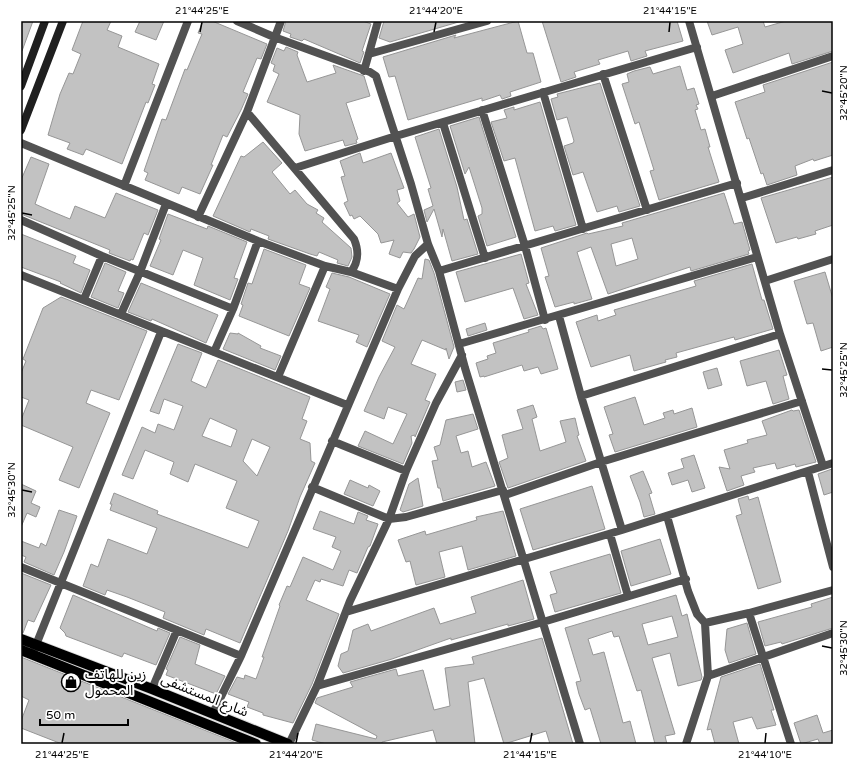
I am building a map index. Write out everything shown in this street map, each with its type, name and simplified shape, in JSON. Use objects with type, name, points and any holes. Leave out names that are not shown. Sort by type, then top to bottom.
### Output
[{"type":"main road","name":"شارع المستشفى","points":[[21,639],[152,689],[288,744]]},
{"type":"main road","name":"شارع المستشفى","points":[[21,650],[243,741],[256,744]]},
{"type":"street","points":[[21,86],[45,21]]},
{"type":"street","points":[[21,130],[63,21]]},
{"type":"street","points":[[124,186],[188,21]]},
{"type":"street","points":[[236,21],[274,38],[376,76],[396,136],[428,244],[439,272],[459,344],[580,744]]},
{"type":"street","points":[[198,217],[247,112],[281,21]]},
{"type":"street","points":[[364,71],[378,21]]},
{"type":"street","points":[[369,54],[487,21]]},
{"type":"street","points":[[689,21],[742,198],[757,257],[780,334],[823,466]]},
{"type":"street","points":[[294,168],[482,110],[697,47]]},
{"type":"street","points":[[712,96],[833,56]]},
{"type":"street","points":[[603,74],[646,210]]},
{"type":"street","points":[[543,92],[583,229]]},
{"type":"street","points":[[482,110],[525,246],[545,320]]},
{"type":"street","points":[[247,112],[354,239],[358,253],[355,267],[351,272]]},
{"type":"street","points":[[443,122],[485,258]]},
{"type":"street","points":[[21,143],[258,241],[325,266],[351,272],[398,289]]},
{"type":"street","points":[[742,198],[833,170]]},
{"type":"street","points":[[439,272],[737,184]]},
{"type":"street","points":[[121,314],[140,272],[166,204]]},
{"type":"street","points":[[21,220],[140,272],[233,309]]},
{"type":"street","points":[[214,352],[233,309],[258,241]]},
{"type":"street","points":[[213,713],[240,656],[398,289],[414,256],[428,244]]},
{"type":"street","points":[[84,299],[102,256]]},
{"type":"street","points":[[459,344],[757,257]]},
{"type":"street","points":[[765,281],[833,259]]},
{"type":"street","points":[[278,377],[325,266]]},
{"type":"street","points":[[21,275],[347,405]]},
{"type":"street","points":[[559,316],[581,396],[622,530]]},
{"type":"street","points":[[32,654],[161,332]]},
{"type":"street","points":[[581,396],[780,334]]},
{"type":"street","points":[[288,744],[317,686],[346,612],[389,519],[406,471],[439,395],[462,354]]},
{"type":"street","points":[[312,487],[389,519],[406,517],[504,493],[802,401]]},
{"type":"street","points":[[332,441],[406,471]]},
{"type":"street","points":[[346,612],[610,534],[833,463]]},
{"type":"street","points":[[808,472],[833,567]]},
{"type":"street","points":[[667,516],[697,614],[705,623],[708,676],[686,744]]},
{"type":"street","points":[[610,534],[628,596]]},
{"type":"street","points":[[21,566],[240,656]]},
{"type":"street","points":[[317,686],[543,622],[686,579]]},
{"type":"street","points":[[705,623],[749,613],[833,590]]},
{"type":"street","points":[[749,613],[791,744]]},
{"type":"street","points":[[152,689],[177,630]]},
{"type":"street","points":[[708,676],[833,633]]},
{"type":"building","points":[[21,21],[33,21],[22,51],[21,51]]},
{"type":"building","points":[[83,21],[111,21],[107,30],[122,36],[118,47],[159,64],[152,84],[155,85],[148,103],[146,102],[122,164],[86,149],[83,155],[67,149],[70,143],[48,135],[60,94],[69,73],[73,74],[81,54],[72,50]]},
{"type":"building","points":[[140,21],[164,21],[156,40],[135,32]]},
{"type":"building","points":[[203,21],[212,21],[267,44],[261,59],[257,58],[243,92],[248,94],[227,137],[223,135],[211,165],[213,165],[200,194],[182,187],[179,194],[145,180],[148,173],[144,171],[162,119],[166,120],[185,69],[187,70],[202,34],[198,33]]},
{"type":"building","points":[[286,21],[363,21],[371,24],[362,51],[364,52],[360,63],[304,39],[302,41],[290,37],[291,34],[283,31]]},
{"type":"building","points":[[384,21],[462,21],[390,42],[379,38]]},
{"type":"building","points":[[518,21],[527,53],[533,53],[541,82],[510,92],[511,96],[502,99],[500,95],[482,101],[482,98],[408,120],[395,76],[389,77],[383,57],[456,35],[454,38]]},
{"type":"building","points":[[542,21],[677,21],[683,41],[645,51],[647,56],[631,61],[628,51],[598,60],[600,64],[574,72],[576,77],[561,82]]},
{"type":"building","points":[[707,21],[763,21],[765,27],[786,21],[833,21],[833,51],[792,64],[789,53],[733,73],[725,50],[743,44],[738,27],[712,35]]},
{"type":"building","points":[[286,47],[298,52],[297,55],[307,82],[336,73],[333,65],[364,76],[370,96],[346,103],[358,139],[356,140],[357,143],[345,146],[343,140],[305,151],[299,134],[300,115],[267,102],[279,74],[273,71],[275,65],[271,63],[277,48],[284,51]]},
{"type":"building","points":[[833,62],[833,155],[814,161],[813,159],[795,166],[797,175],[767,185],[763,173],[761,174],[749,138],[747,139],[735,102],[765,92],[763,85]]},
{"type":"building","points":[[680,66],[687,90],[694,88],[699,104],[696,105],[698,109],[695,110],[701,130],[705,129],[710,147],[708,147],[719,182],[659,200],[650,171],[654,170],[639,122],[635,124],[622,84],[629,82],[627,74],[634,71],[650,67],[653,74]]},
{"type":"building","points":[[600,83],[640,206],[619,212],[617,206],[597,212],[583,172],[573,175],[564,146],[573,143],[574,141],[567,117],[557,120],[551,99],[558,97],[557,94]]},
{"type":"building","points":[[540,102],[576,225],[555,231],[553,226],[535,231],[515,158],[504,161],[491,122],[507,118],[504,110],[514,107],[514,110]]},
{"type":"building","points":[[479,117],[516,237],[487,246],[478,216],[482,214],[482,208],[469,167],[465,174],[450,126]]},
{"type":"building","points":[[439,129],[457,187],[464,220],[467,219],[478,254],[452,261],[443,229],[442,237],[434,209],[427,222],[424,210],[433,206],[428,189],[431,188],[415,137]]},
{"type":"building","points":[[263,142],[282,163],[272,172],[290,194],[295,190],[307,204],[318,210],[316,213],[324,218],[322,222],[351,248],[352,257],[348,266],[337,263],[338,260],[319,252],[317,256],[310,254],[268,239],[269,236],[251,229],[250,232],[213,216],[241,156],[244,157]]},
{"type":"building","points":[[360,153],[363,163],[391,153],[404,188],[397,190],[400,201],[397,203],[408,217],[414,214],[420,237],[411,253],[403,252],[400,258],[389,254],[394,240],[381,243],[378,234],[360,216],[354,219],[352,215],[350,216],[344,203],[348,201],[341,177],[345,176],[340,161]]},
{"type":"building","points":[[31,157],[49,164],[35,204],[53,212],[70,219],[75,206],[105,218],[116,193],[158,210],[148,235],[144,233],[133,260],[131,259],[130,261],[109,253],[110,250],[21,214],[21,180]]},
{"type":"building","points":[[833,177],[833,225],[815,231],[816,234],[798,239],[797,237],[776,243],[761,198]]},
{"type":"building","points":[[724,193],[734,224],[742,222],[750,250],[748,251],[749,254],[691,271],[690,267],[608,294],[591,247],[577,252],[592,299],[555,307],[545,277],[549,276],[541,248],[587,233],[623,226],[622,223]],"holes":[[[632,238],[638,259],[616,266],[611,244]]]},
{"type":"building","points":[[168,214],[207,229],[208,226],[247,242],[234,278],[238,279],[230,300],[194,285],[203,258],[183,250],[173,275],[150,266],[161,240],[159,239]]},
{"type":"building","points":[[21,234],[76,256],[73,263],[90,270],[81,293],[60,283],[61,282],[21,267]]},
{"type":"building","points":[[264,249],[306,265],[299,284],[310,288],[289,336],[239,316],[243,305],[241,304],[248,283],[252,284]]},
{"type":"building","points":[[521,254],[529,283],[526,284],[538,315],[524,319],[513,288],[465,302],[456,272]]},
{"type":"building","points":[[425,259],[429,260],[434,273],[454,347],[449,359],[446,348],[446,350],[422,340],[411,364],[436,374],[425,400],[430,402],[415,437],[415,435],[411,436],[412,443],[403,464],[358,446],[365,431],[393,444],[407,414],[388,407],[384,419],[364,411],[379,377],[395,347],[382,341],[397,305],[404,309],[418,278],[422,279]]},
{"type":"building","points":[[105,263],[126,272],[118,291],[124,293],[118,308],[91,297]]},
{"type":"building","points":[[752,264],[762,300],[764,300],[773,329],[735,340],[734,337],[676,353],[677,357],[665,360],[666,362],[634,371],[630,355],[591,367],[576,322],[597,315],[598,321],[616,315],[614,310],[696,286],[694,281]]},
{"type":"building","points":[[825,272],[833,299],[833,347],[821,351],[813,323],[807,324],[794,281]]},
{"type":"building","points":[[332,273],[349,277],[390,294],[367,347],[356,342],[359,335],[318,321],[330,289],[326,287]]},
{"type":"building","points":[[141,283],[218,315],[206,343],[152,319],[151,321],[128,312]]},
{"type":"building","points":[[61,297],[147,331],[119,400],[91,390],[86,403],[110,413],[79,488],[59,480],[73,447],[21,425],[21,420],[29,400],[21,397],[21,373],[26,361],[23,359],[43,308]]},
{"type":"building","points":[[485,323],[487,330],[468,336],[466,329]]},
{"type":"building","points":[[541,326],[543,329],[546,328],[558,369],[541,374],[538,367],[524,371],[522,365],[480,377],[476,363],[488,359],[487,356],[496,353],[493,343],[529,332],[528,330]]},
{"type":"building","points":[[230,333],[238,333],[261,346],[260,348],[281,356],[275,370],[223,349]]},
{"type":"building","points":[[178,344],[202,353],[191,381],[206,388],[218,360],[310,397],[302,419],[307,421],[300,439],[310,443],[311,461],[315,463],[300,497],[288,531],[240,643],[206,629],[204,635],[163,618],[165,612],[107,590],[105,595],[83,586],[91,564],[98,567],[108,539],[147,554],[157,528],[110,510],[112,504],[110,504],[114,493],[158,511],[157,514],[248,548],[259,521],[226,508],[237,481],[195,464],[188,482],[170,474],[174,462],[145,450],[133,479],[122,475],[142,427],[155,433],[158,424],[174,430],[183,406],[164,399],[159,414],[150,411]],"holes":[[[210,418],[237,430],[231,447],[202,436]],[[252,439],[270,447],[257,476],[243,461]]]},
{"type":"building","points":[[779,350],[787,375],[783,376],[789,399],[773,404],[766,381],[747,386],[740,361]]},
{"type":"building","points":[[717,368],[722,385],[708,389],[703,372]]},
{"type":"building","points":[[463,380],[466,390],[457,392],[455,382]]},
{"type":"building","points":[[635,397],[644,425],[665,418],[663,413],[673,410],[674,414],[692,408],[697,427],[615,452],[609,435],[613,434],[604,407]]},
{"type":"building","points":[[533,405],[537,417],[532,419],[540,451],[566,442],[560,421],[575,418],[579,435],[577,436],[586,461],[508,488],[499,462],[508,458],[502,435],[523,429],[517,410]]},
{"type":"building","points":[[792,410],[799,410],[816,462],[796,467],[795,464],[777,469],[775,463],[753,468],[755,472],[741,476],[744,485],[727,491],[719,467],[730,469],[724,450],[748,443],[747,440],[767,435],[762,421]]},
{"type":"building","points":[[473,414],[478,429],[456,436],[461,453],[468,451],[472,467],[486,462],[495,486],[443,501],[440,488],[438,488],[432,461],[438,460],[434,447],[440,445],[446,420]]},
{"type":"building","points":[[694,455],[705,488],[692,492],[688,480],[672,485],[668,473],[684,468],[681,459]]},
{"type":"building","points":[[832,469],[833,492],[824,495],[818,474]]},
{"type":"building","points":[[643,471],[652,493],[649,494],[655,514],[644,517],[630,476]]},
{"type":"building","points":[[418,478],[423,506],[403,512],[400,510],[409,484]]},
{"type":"building","points":[[350,480],[368,488],[369,485],[380,491],[373,506],[344,494]]},
{"type":"building","points":[[21,484],[36,491],[31,503],[40,507],[36,517],[27,513],[21,527]]},
{"type":"building","points":[[592,486],[605,529],[533,550],[520,509]]},
{"type":"building","points":[[748,496],[749,500],[758,497],[781,582],[758,589],[736,516],[742,514],[738,499]]},
{"type":"building","points":[[59,510],[77,516],[54,575],[24,562],[26,557],[21,555],[21,541],[39,548],[41,543],[46,546]]},
{"type":"building","points":[[320,511],[354,524],[358,512],[368,516],[366,520],[378,524],[370,546],[368,547],[357,573],[349,570],[343,586],[321,579],[320,582],[315,580],[306,600],[339,614],[312,684],[293,723],[263,715],[263,713],[247,707],[249,702],[228,694],[237,677],[244,679],[245,675],[256,679],[280,606],[279,605],[287,586],[290,587],[303,557],[333,570],[341,551],[332,547],[336,537],[313,529]]},
{"type":"building","points":[[503,511],[516,556],[468,570],[462,546],[439,552],[445,577],[416,585],[410,561],[406,562],[398,540],[425,531],[426,535],[477,520],[476,517]]},
{"type":"building","points":[[660,539],[671,574],[631,586],[621,551]]},
{"type":"building","points":[[610,554],[621,593],[555,612],[550,595],[557,593],[550,572]]},
{"type":"building","points":[[21,573],[51,585],[34,622],[28,620],[23,633],[21,633]]},
{"type":"building","points":[[523,580],[534,619],[508,626],[508,624],[451,640],[451,638],[392,659],[343,673],[338,666],[341,654],[348,651],[353,630],[368,624],[371,631],[434,608],[440,624],[476,613],[471,597]]},
{"type":"building","points":[[73,595],[157,631],[158,628],[170,633],[156,665],[124,653],[122,657],[66,636],[60,628]]},
{"type":"building","points":[[676,595],[682,616],[687,614],[702,677],[701,680],[678,686],[670,653],[652,658],[675,734],[665,736],[667,744],[655,744],[641,690],[637,691],[619,636],[614,637],[612,631],[588,639],[593,655],[604,652],[623,723],[630,721],[636,744],[601,744],[590,708],[585,710],[579,694],[576,682],[581,681],[565,628]],"holes":[[[672,616],[678,637],[648,645],[642,624]]]},
{"type":"building","points":[[833,597],[833,628],[782,644],[781,642],[765,646],[758,622],[812,607],[811,604]]},
{"type":"building","points":[[747,623],[756,654],[729,663],[725,650],[727,629]]},
{"type":"building","points":[[180,637],[200,645],[195,664],[225,676],[216,694],[166,675],[168,670],[166,669]]},
{"type":"building","points":[[542,638],[573,744],[550,744],[546,731],[504,744],[484,678],[468,682],[475,744],[437,744],[433,730],[382,742],[382,744],[326,744],[312,740],[316,724],[376,739],[377,736],[315,703],[317,698],[353,687],[350,682],[396,669],[398,676],[423,670],[434,710],[450,706],[445,668],[474,664],[472,657]]},
{"type":"building","points":[[21,657],[237,744],[62,744],[21,728],[21,721],[29,700],[21,696]]},
{"type":"building","points":[[760,664],[774,710],[771,710],[776,725],[757,729],[752,717],[733,722],[739,744],[715,744],[711,729],[707,730],[721,677]]},
{"type":"building","points":[[817,715],[823,733],[833,730],[833,744],[820,744],[818,739],[801,744],[794,723]]},
{"type":"place","name":"زين للهاتف المحمول","points":[[71,682]]}]
